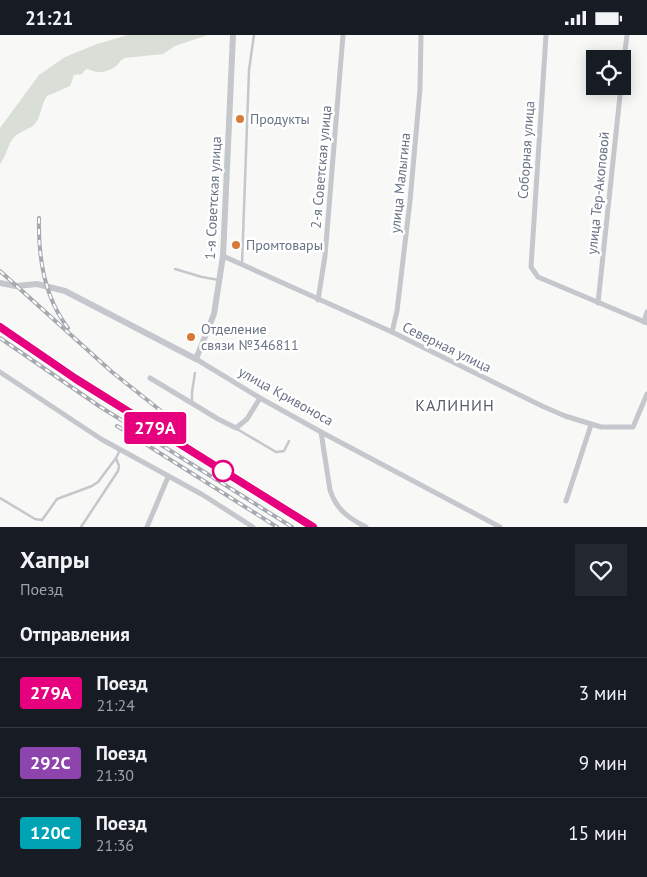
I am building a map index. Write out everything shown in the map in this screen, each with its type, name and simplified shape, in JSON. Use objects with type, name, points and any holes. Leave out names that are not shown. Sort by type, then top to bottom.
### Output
[{"type":"street","name":"1-я Советская улица","points":[[196,359],[214,314],[224,256],[233,35]]},
{"type":"street","name":"2-я Советская улица","points":[[318,300],[325,256],[343,35]]},
{"type":"street","name":"улица Малыгина","points":[[392,332],[397,311],[410,201],[420,89],[421,35]]},
{"type":"street","name":"Соборная улица","points":[[546,35],[531,267],[538,277],[598,303]]},
{"type":"street","points":[[625,50],[627,35]]},
{"type":"street","name":"улица Тер-Акоповой","points":[[598,303],[620,95]]},
{"type":"street","name":"Северная улица","points":[[224,256],[392,332],[542,406],[591,425],[612,428],[633,427],[647,394]]},
{"type":"street","name":"улица Кривоноса","points":[[0,283],[16,286],[37,284],[65,291],[196,359],[321,432],[500,527]]},
{"type":"street","points":[[598,303],[646,323],[647,312]]},
{"type":"street","points":[[0,372],[120,450],[218,504],[254,527]]},
{"type":"street","points":[[150,379],[236,428],[247,419],[260,398]]},
{"type":"street","points":[[566,501],[591,425]]},
{"type":"street","points":[[321,432],[333,499],[351,520],[366,527]]},
{"type":"street","points":[[147,527],[168,477]]},
{"type":"lane","points":[[242,264],[249,70],[254,35]]},
{"type":"lane","points":[[175,269],[220,280]]},
{"type":"lane","points":[[192,404],[192,391],[196,373]]},
{"type":"lane","points":[[236,428],[276,453],[284,451],[289,441]]},
{"type":"lane","points":[[0,498],[36,519],[42,520],[57,499],[98,482],[120,450]]},
{"type":"lane","points":[[81,527],[118,471],[119,466],[116,458]]},
{"type":"shaded area","points":[[128,35],[208,35],[175,46],[163,54],[125,58],[106,71],[95,72],[88,69],[82,74],[74,75],[70,86],[47,96],[34,125],[14,137],[0,164],[0,128],[39,75],[65,57],[97,44]]},
{"type":"railway","points":[[39,218],[41,261],[44,276],[53,303],[68,328]]},
{"type":"railway","points":[[0,271],[112,372],[180,426]]},
{"type":"railway","points":[[0,327],[76,379],[313,527]]},
{"type":"railway","points":[[0,338],[99,406],[292,527]]},
{"type":"railway","points":[[117,426],[277,527]]},
{"type":"train","name":"279А","points":[[0,327],[76,379],[313,527]]},
{"type":"place","name":"Продукты","points":[[240,119]]},
{"type":"place","name":"Промтовары","points":[[236,245]]},
{"type":"place","name":"Отделение связи №346811","points":[[191,337]]},
{"type":"district","name":"КАЛИНИН","points":[[455,405]]}]
